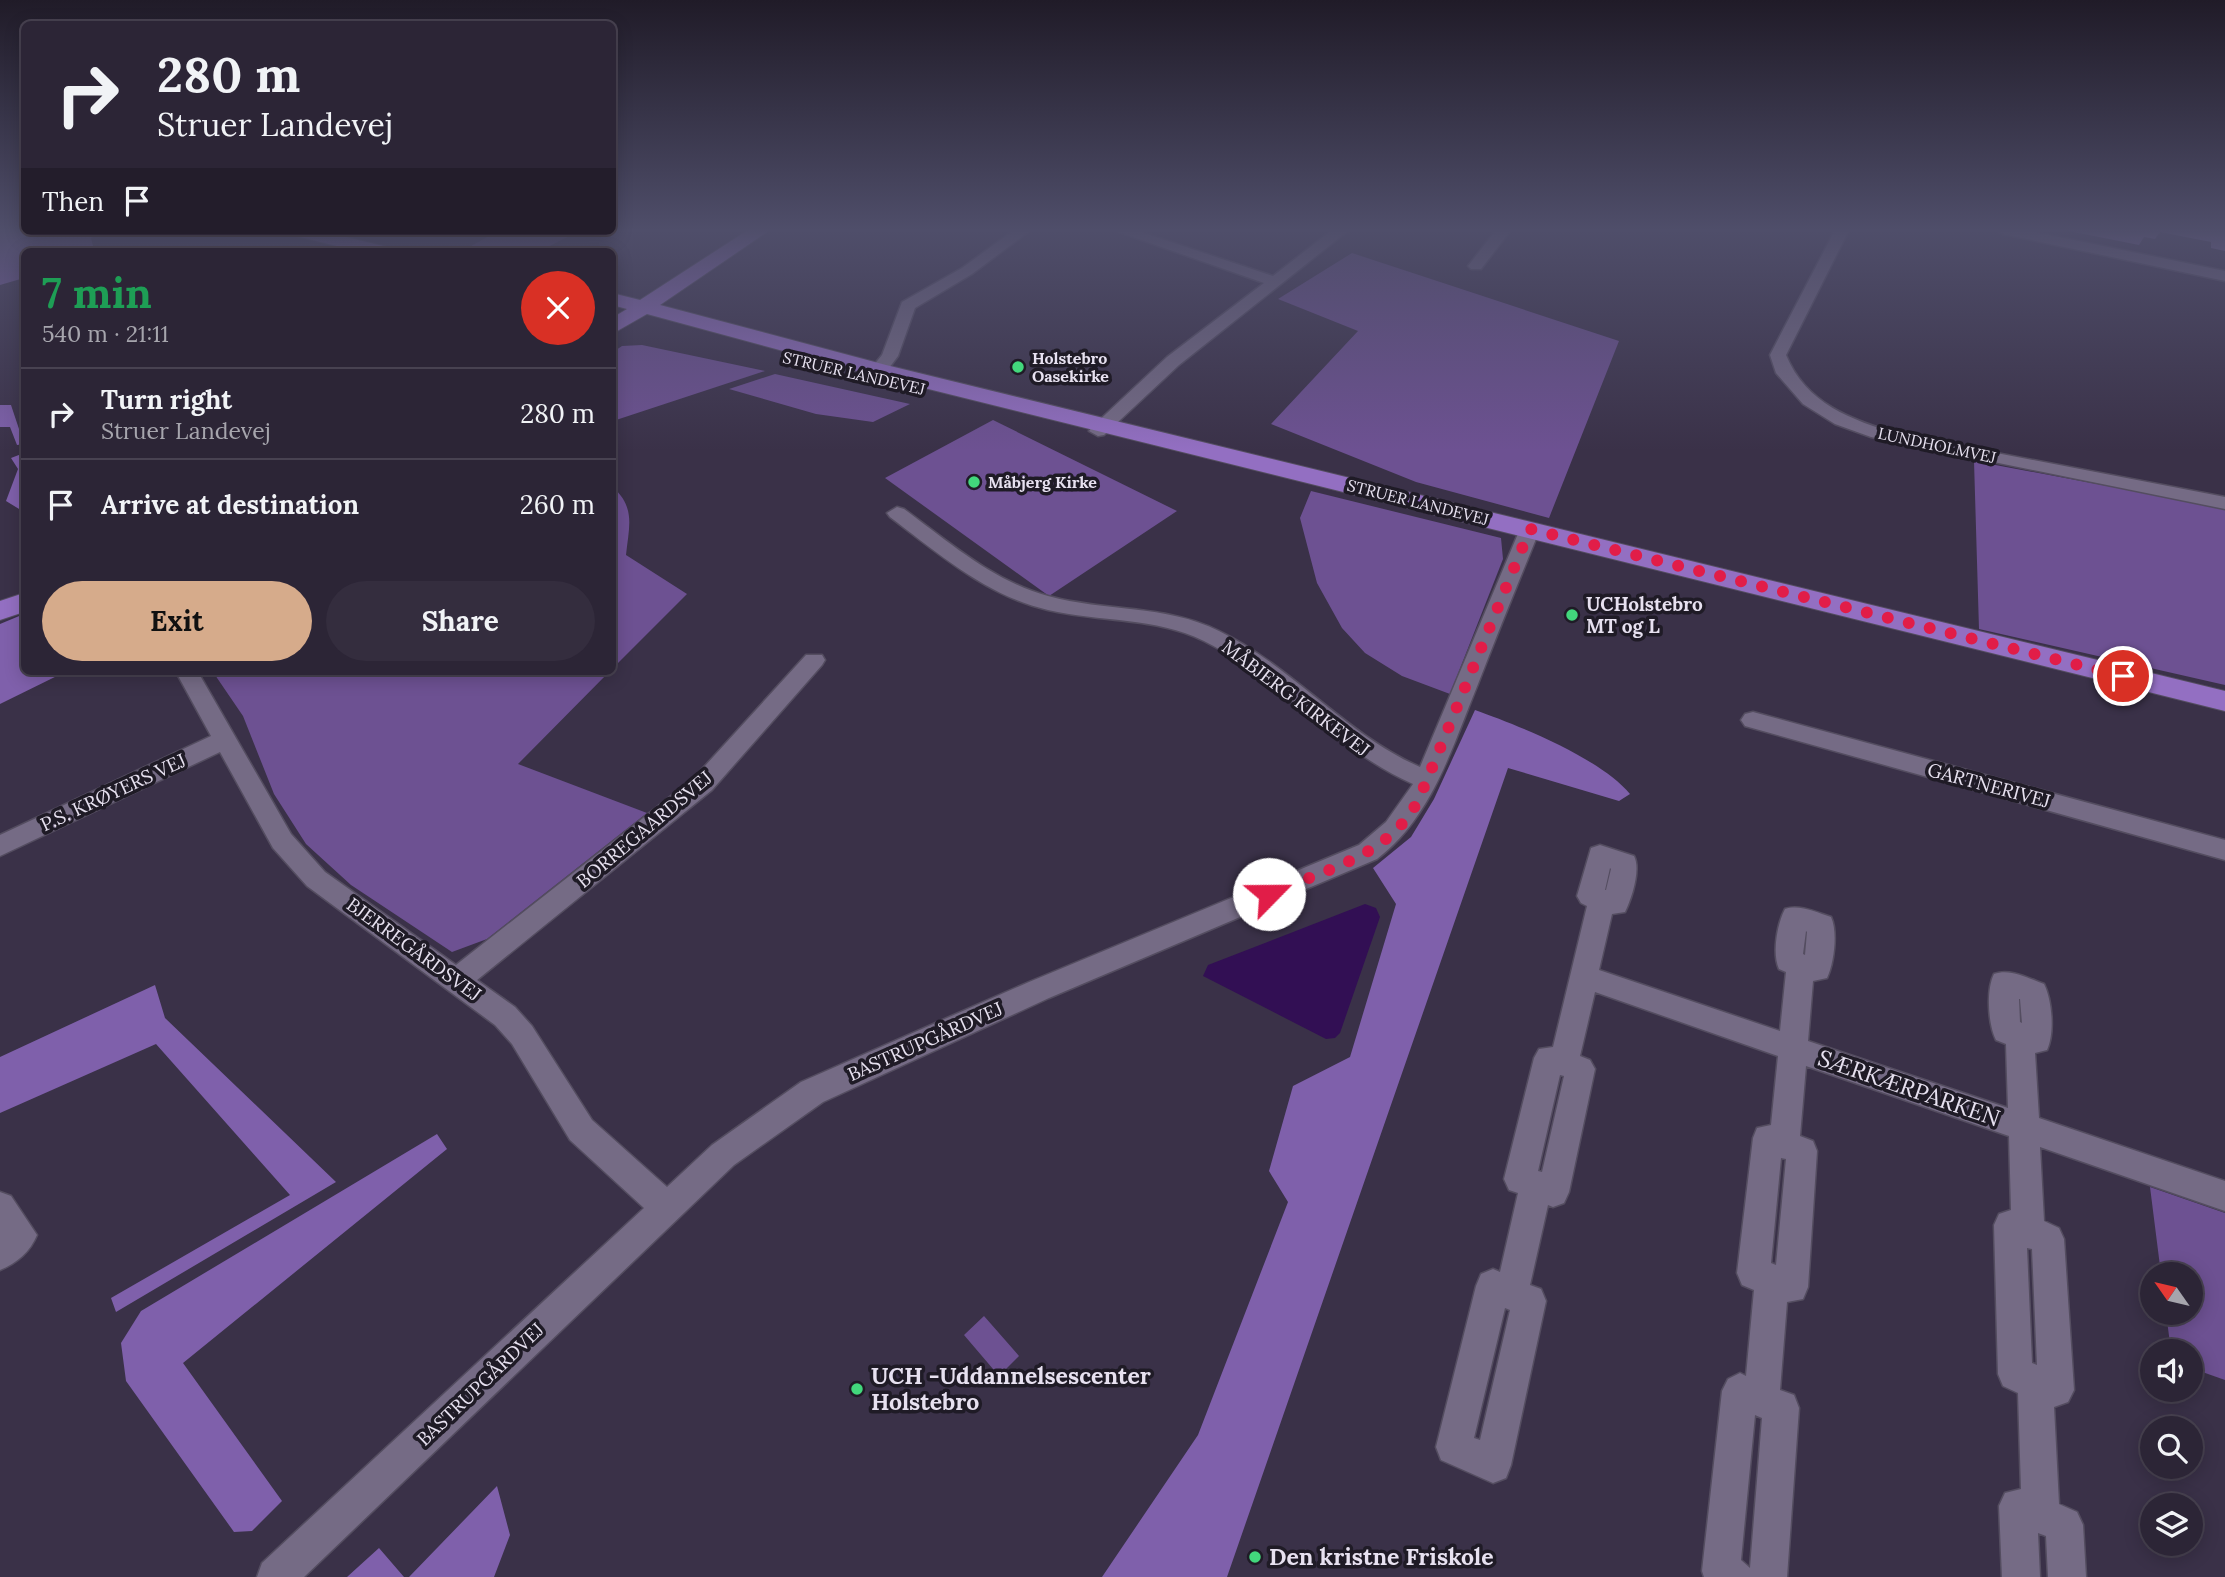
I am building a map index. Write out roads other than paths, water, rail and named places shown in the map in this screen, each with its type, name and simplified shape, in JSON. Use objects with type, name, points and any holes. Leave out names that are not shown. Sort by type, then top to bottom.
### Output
[{"type":"main road","name":"STRUER LANDEVEJ","points":[[624,310],[802,348],[877,373]]},
{"type":"main road","name":"STRUER LANDEVEJ","points":[[624,310],[1528,533],[2225,701]]},
{"type":"main road","name":"STRUER LANDEVEJ","points":[[1528,533],[2225,708]]},
{"type":"main road","points":[[0,611],[21,603]]},
{"type":"street","points":[[877,373],[890,356],[910,304]]},
{"type":"street","points":[[1101,428],[1173,361],[1248,304]]},
{"type":"street","name":"LUNDHOLMVEJ","points":[[1804,304],[1778,355],[1782,372],[1794,389],[1821,409],[1854,426],[1895,439],[2225,503]]},
{"type":"street","name":"MÅBJERG KIRKEVEJ","points":[[897,513],[995,582],[1021,595],[1048,604],[1144,614],[1176,622],[1212,636],[1246,658],[1371,755],[1427,780]]},
{"type":"street","name":"BASTRUPGÅRDVEJ","points":[[276,1577],[666,1207],[747,1135],[812,1092],[1040,990],[1367,852],[1391,835],[1411,813],[1427,780],[1528,533]]},
{"type":"street","name":"BORREGAARDSVEJ","points":[[458,979],[704,784],[814,660]]},
{"type":"street","name":"BJERREGÅRDSVEJ","points":[[189,675],[282,841],[316,879],[458,979],[505,1016],[522,1035],[540,1068],[581,1130],[666,1207]]},
{"type":"street","name":"GARTNERIVEJ","points":[[1754,720],[2225,850]]},
{"type":"street","name":"P.S. KRØYERS VEJ","points":[[0,846],[225,739]]},
{"type":"street","points":[[1511,1294],[1536,1186],[1553,1192],[1580,1069],[1564,1063],[1602,900]]},
{"type":"street","name":"SÆRKÆRPARKEN","points":[[1761,1400],[1772,1280],[1791,1287],[1802,1151],[1784,1144],[1801,965]]},
{"type":"street","name":"SÆRKÆRPARKEN","points":[[1584,977],[2225,1196]]},
{"type":"street","name":"SÆRKÆRPARKEN","points":[[2020,1035],[2028,1232],[2048,1239],[2056,1390],[2035,1382],[2041,1516]]},
{"type":"street","points":[[0,1207],[21,1235],[0,1254]]},
{"type":"street","points":[[1734,1577],[1721,1572],[1740,1391],[1782,1409],[1768,1577]]},
{"type":"street","points":[[2021,1577],[2018,1506],[2064,1525],[2067,1577]]},
{"type":"place","name":"Holstebro Oasekirke","points":[[1018,367]]},
{"type":"place","name":"Måbjerg Kirke","points":[[974,482]]},
{"type":"place","name":"UCHolstebro MT og L","points":[[1572,615]]},
{"type":"place","name":"UCH -Uddannelsescenter Holstebro","points":[[857,1389]]},
{"type":"place","name":"Den kristne Friskole","points":[[1255,1557]]}]
